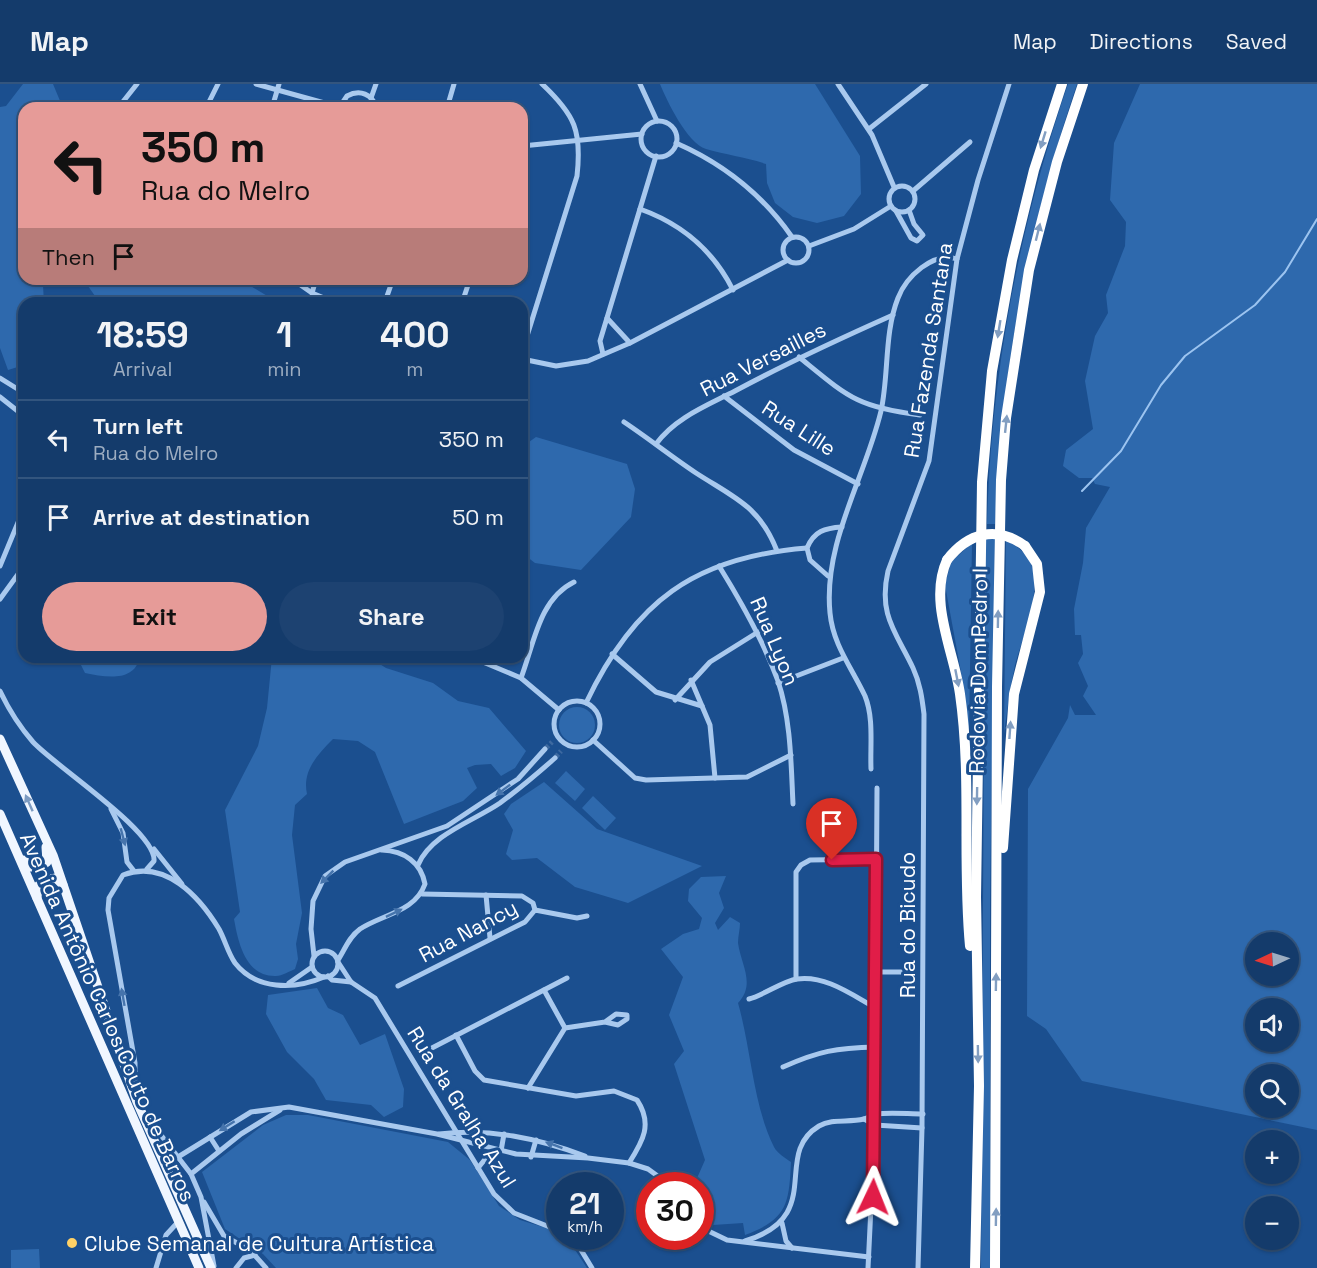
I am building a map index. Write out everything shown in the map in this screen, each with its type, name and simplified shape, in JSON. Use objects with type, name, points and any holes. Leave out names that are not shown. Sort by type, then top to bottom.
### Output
[{"type":"highway","name":"Rodovia Dom Pedro I","points":[[975,1268],[979,1161],[976,897],[980,542],[984,443],[993,372],[1012,260],[1034,170],[1062,84]]},
{"type":"highway","name":"Rodovia Dom Pedro I","points":[[995,1268],[999,545],[1006,418],[1029,270],[1057,162],[1083,84]]},
{"type":"highway","points":[[978,1017],[969,932],[963,719],[957,675],[939,595],[940,579],[947,560],[962,543],[982,534],[1003,534],[1025,546],[1036,564],[1040,592],[1018,674],[1011,714],[997,956]]},
{"type":"main road","name":"Avenida Antônio Carlos Couto de Barros","points":[[0,739],[43,833],[63,885],[137,1101],[212,1268]]},
{"type":"main road","name":"Avenida Antônio Carlos Couto de Barros","points":[[0,814],[199,1268]]},
{"type":"main road","points":[[15,848],[30,867],[40,867],[48,858],[43,833]]},
{"type":"main road","points":[[37,898],[38,886],[44,879],[56,879],[63,885]]},
{"type":"street","points":[[123,102],[137,84]]},
{"type":"street","points":[[209,102],[218,84]]},
{"type":"street","points":[[256,84],[276,86],[324,102]]},
{"type":"street","points":[[372,98],[376,84]]},
{"type":"street","points":[[449,102],[454,84]]},
{"type":"street","points":[[528,333],[577,176],[580,140],[570,117],[557,98],[542,84]]},
{"type":"street","points":[[640,84],[657,121]]},
{"type":"street","points":[[838,84],[869,129],[894,187]]},
{"type":"street","points":[[869,129],[926,84]]},
{"type":"street","name":"Rua Fazenda Santana","points":[[884,589],[929,461],[957,258],[967,218],[1009,84]]},
{"type":"street","points":[[273,102],[276,86]]},
{"type":"street","points":[[342,102],[356,89],[372,98],[374,102]]},
{"type":"street","points":[[657,121],[665,122],[672,127],[676,143],[669,153],[656,156],[645,150],[642,134],[649,124],[657,121]]},
{"type":"street","points":[[528,145],[642,134]]},
{"type":"street","points":[[913,191],[970,142]]},
{"type":"street","points":[[528,361],[542,365],[564,366],[603,354],[630,343],[788,260],[797,263],[804,261],[808,256],[809,246],[802,238],[792,237],[773,212],[739,179],[712,161],[676,143]]},
{"type":"street","points":[[603,354],[600,340],[656,156]]},
{"type":"street","points":[[904,185],[913,191],[915,201],[909,210],[910,217],[923,235],[917,241],[911,238],[897,211],[891,206],[889,196],[894,187],[904,185]]},
{"type":"street","points":[[809,246],[854,229],[891,206]]},
{"type":"street","points":[[640,209],[668,221],[693,238],[716,262],[733,290]]},
{"type":"street","points":[[897,211],[909,210]]},
{"type":"street","points":[[788,260],[783,247],[792,237]]},
{"type":"street","points":[[871,769],[870,713],[865,697],[843,658],[830,615],[828,576],[881,410],[893,315],[898,297],[909,281],[931,261],[941,257],[957,258]]},
{"type":"street","points":[[301,285],[322,297]]},
{"type":"street","points":[[312,293],[314,285]]},
{"type":"street","name":"Rua Versailles","points":[[656,444],[666,431],[678,422],[724,396],[799,357],[893,315]]},
{"type":"street","points":[[607,318],[630,343]]},
{"type":"street","points":[[799,357],[844,394],[881,410],[920,415]]},
{"type":"street","points":[[0,378],[18,389]]},
{"type":"street","name":"Rua Lille","points":[[724,396],[794,450],[858,484]]},
{"type":"street","points":[[0,397],[18,411]]},
{"type":"street","points":[[624,422],[743,500],[770,532],[777,551]]},
{"type":"street","points":[[0,566],[18,524]]},
{"type":"street","points":[[828,576],[810,560],[807,548],[817,533],[826,528],[842,527]]},
{"type":"street","points":[[586,703],[612,654],[644,612],[681,584],[720,566],[777,551],[807,548]]},
{"type":"street","name":"Rua Lyon","points":[[720,566],[758,632],[778,683],[791,755],[793,804]]},
{"type":"street","points":[[0,599],[18,574]]},
{"type":"street","points":[[528,658],[542,617],[563,588],[574,582]]},
{"type":"street","name":"Rua do Bicudo","points":[[884,589],[885,610],[891,628],[917,678],[924,714],[923,1114],[918,1268]]},
{"type":"street","points":[[675,700],[710,662],[758,632]]},
{"type":"street","points":[[612,654],[656,692],[675,700],[702,706]]},
{"type":"street","points":[[778,683],[843,658]]},
{"type":"street","points":[[485,663],[521,678],[559,710]]},
{"type":"street","points":[[521,678],[526,663]]},
{"type":"street","points":[[692,681],[710,725],[715,778]]},
{"type":"street","points":[[0,691],[34,743],[108,804],[150,845],[220,930],[234,961],[245,974],[270,986],[312,982],[336,971],[348,940],[361,929],[411,905],[422,894],[425,884],[418,865],[403,854],[378,850]]},
{"type":"street","points":[[572,702],[586,703],[595,710],[599,720],[599,730],[594,740],[579,747],[568,745],[557,736],[554,722],[559,710],[572,702]]},
{"type":"street","points":[[552,742],[557,736]]},
{"type":"street","points":[[594,740],[635,778],[646,780],[747,777],[791,755]]},
{"type":"street","points":[[561,751],[568,745]]},
{"type":"street","points":[[326,977],[316,974],[312,967],[314,956],[312,911],[319,886],[325,876],[345,862],[447,826],[518,779],[545,749]]},
{"type":"street","points":[[418,865],[426,851],[436,842],[498,805],[529,782],[555,758]]},
{"type":"street","points":[[868,1268],[875,1125],[877,788]]},
{"type":"street","points":[[108,804],[123,833],[127,862],[134,871]]},
{"type":"street","points":[[147,870],[153,861],[150,845]]},
{"type":"street","points":[[796,979],[796,872],[801,865],[810,860],[876,859]]},
{"type":"street","points":[[185,887],[167,876],[147,870],[134,871],[118,881],[109,898],[108,910],[135,1063],[137,1101],[191,1174],[201,1197],[224,1236],[255,1256],[266,1268]]},
{"type":"street","points":[[422,894],[522,896],[533,903],[535,910]]},
{"type":"street","points":[[486,895],[490,938]]},
{"type":"street","name":"Rua Nancy","points":[[398,986],[525,922],[535,910],[577,918],[587,916]]},
{"type":"street","points":[[314,956],[325,950],[331,951],[338,961]]},
{"type":"street","name":"Rua da Gralha Azul","points":[[338,961],[351,982],[375,998],[461,1141],[504,1205],[514,1213],[546,1226]]},
{"type":"street","points":[[285,985],[312,967]]},
{"type":"street","points":[[877,972],[908,972]]},
{"type":"street","name":"Rua da Gralha Azul","points":[[326,977],[351,982]]},
{"type":"street","points":[[430,1048],[567,978]]},
{"type":"street","points":[[749,999],[763,996],[796,979],[829,982],[876,1008]]},
{"type":"street","points":[[544,990],[565,1028]]},
{"type":"street","points":[[528,1088],[565,1028],[605,1022]]},
{"type":"street","points":[[456,1035],[475,1071],[484,1080],[576,1096],[614,1091],[637,1100],[647,1120],[646,1132],[629,1163]]},
{"type":"street","points":[[783,1066],[824,1050],[876,1047]]},
{"type":"street","points":[[178,1157],[251,1112],[297,1108],[437,1134],[501,1151],[531,1156],[588,1158],[629,1163],[652,1172]]},
{"type":"street","points":[[191,1174],[219,1151],[281,1109]]},
{"type":"street","points":[[792,1248],[786,1241],[782,1223],[793,1197],[800,1147],[808,1135],[828,1122],[864,1119],[875,1114],[923,1114]]},
{"type":"street","points":[[864,1119],[875,1125],[922,1128]]},
{"type":"street","points":[[437,1134],[456,1132],[504,1134],[536,1140],[588,1158]]},
{"type":"street","points":[[478,1168],[486,1158],[501,1151],[505,1143],[504,1134]]},
{"type":"street","points":[[210,1137],[219,1151]]},
{"type":"street","points":[[531,1156],[536,1140]]},
{"type":"street","points":[[201,1197],[212,1268]]},
{"type":"street","points":[[156,1268],[166,1235],[178,1222]]},
{"type":"street","points":[[746,1241],[782,1223]]},
{"type":"street","points":[[714,1234],[727,1240],[869,1257]]},
{"type":"street","points":[[582,1250],[592,1268]]},
{"type":"street","points":[[236,1268],[244,1258],[255,1256]]},
{"type":"shaded area","points":[[23,84],[53,84],[60,102],[18,102],[18,285],[43,285],[44,297],[18,297],[18,367],[8,370],[0,348],[0,107],[6,106]]},
{"type":"shaded area","points":[[660,84],[815,84],[860,156],[861,194],[844,216],[817,223],[793,217],[775,203],[767,183],[766,164],[706,149],[699,145],[678,121]]},
{"type":"shaded area","points":[[1068,84],[1077,84],[1054,157],[1026,269],[1012,344],[1005,400],[995,524],[987,524],[994,412],[1011,301],[1035,192]]},
{"type":"shaded area","points":[[1140,84],[1317,84],[1317,1130],[1259,1118],[1299,1118],[1299,1064],[1245,1064],[1245,1115],[1082,1081],[1046,1029],[1027,1016],[1028,789],[1068,718],[1070,705],[1075,715],[1096,715],[1083,696],[1088,686],[1078,663],[1083,654],[1081,635],[1075,635],[1074,609],[1083,563],[1086,528],[1110,487],[1095,484],[1092,478],[1079,478],[1063,466],[1066,450],[1093,429],[1085,381],[1095,336],[1108,313],[1106,295],[1125,246],[1126,222],[1110,200],[1114,143]]},
{"type":"shaded area","points":[[87,285],[249,285],[269,297],[95,297]]},
{"type":"shaded area","points":[[536,437],[627,464],[635,489],[631,517],[581,570],[535,563],[528,558],[528,443]]},
{"type":"shaded area","points":[[995,538],[990,906],[990,1268],[981,1268],[985,539]]},
{"type":"shaded area","points":[[1006,540],[1029,560],[1033,570],[1034,594],[1013,674],[1004,734]]},
{"type":"shaded area","points":[[972,543],[969,731],[967,733],[961,672],[945,585],[951,562]]},
{"type":"shaded area","points":[[80,663],[138,663],[132,671],[125,675],[110,677],[85,673]]},
{"type":"shaded area","points":[[271,663],[378,663],[386,668],[433,683],[458,701],[489,708],[526,751],[515,768],[501,776],[491,764],[467,768],[477,788],[463,801],[404,824],[375,752],[358,741],[333,739],[312,764],[307,778],[307,794],[295,805],[292,835],[302,913],[296,944],[298,959],[295,969],[276,976],[265,975],[257,971],[250,964],[241,947],[234,919],[240,912],[225,810],[258,746],[267,708]]},
{"type":"shaded area","points":[[577,707],[589,713],[595,725],[589,737],[577,743],[565,737],[559,725],[565,713]]},
{"type":"shaded area","points":[[566,771],[585,789],[575,801],[555,783]]},
{"type":"shaded area","points":[[544,782],[597,829],[702,866],[628,903],[575,887],[537,858],[512,860],[506,854],[513,830],[504,814],[511,804]]},
{"type":"shaded area","points":[[593,796],[616,818],[605,830],[582,808]]},
{"type":"shaded area","points":[[726,876],[719,893],[724,908],[715,923],[718,930],[730,917],[740,923],[738,943],[747,981],[746,989],[738,1003],[757,1095],[774,1147],[791,1162],[789,1189],[783,1209],[770,1223],[745,1235],[743,1223],[714,1225],[714,1172],[700,1172],[705,1160],[674,1064],[684,1051],[669,1015],[683,977],[661,949],[683,934],[699,929],[702,918],[688,901],[689,889],[701,877]]},
{"type":"shaded area","points":[[317,988],[328,1008],[343,1015],[360,1045],[385,1034],[404,1089],[403,1107],[384,1117],[371,1105],[326,1100],[314,1079],[287,1052],[266,1014],[268,995]]},
{"type":"shaded area","points":[[286,1115],[308,1115],[448,1142],[470,1160],[499,1206],[520,1220],[546,1228],[546,1250],[575,1250],[587,1268],[276,1268],[263,1254],[225,1229],[202,1172],[263,1125]]},
{"type":"shaded area","points":[[39,1249],[40,1268],[11,1268],[11,1250]]},
{"type":"waterway","points":[[1082,491],[1121,451],[1161,385],[1185,356],[1255,305],[1285,272],[1317,219]]},
{"type":"tunnel","points":[[545,749],[552,742]]},
{"type":"tunnel","points":[[555,758],[561,751]]},
{"type":"place","name":"Clube Semanal de Cultura Artística","points":[[72,1243]]},
{"type":"route","points":[[832,860],[876,859],[877,972],[873,1197]]}]
